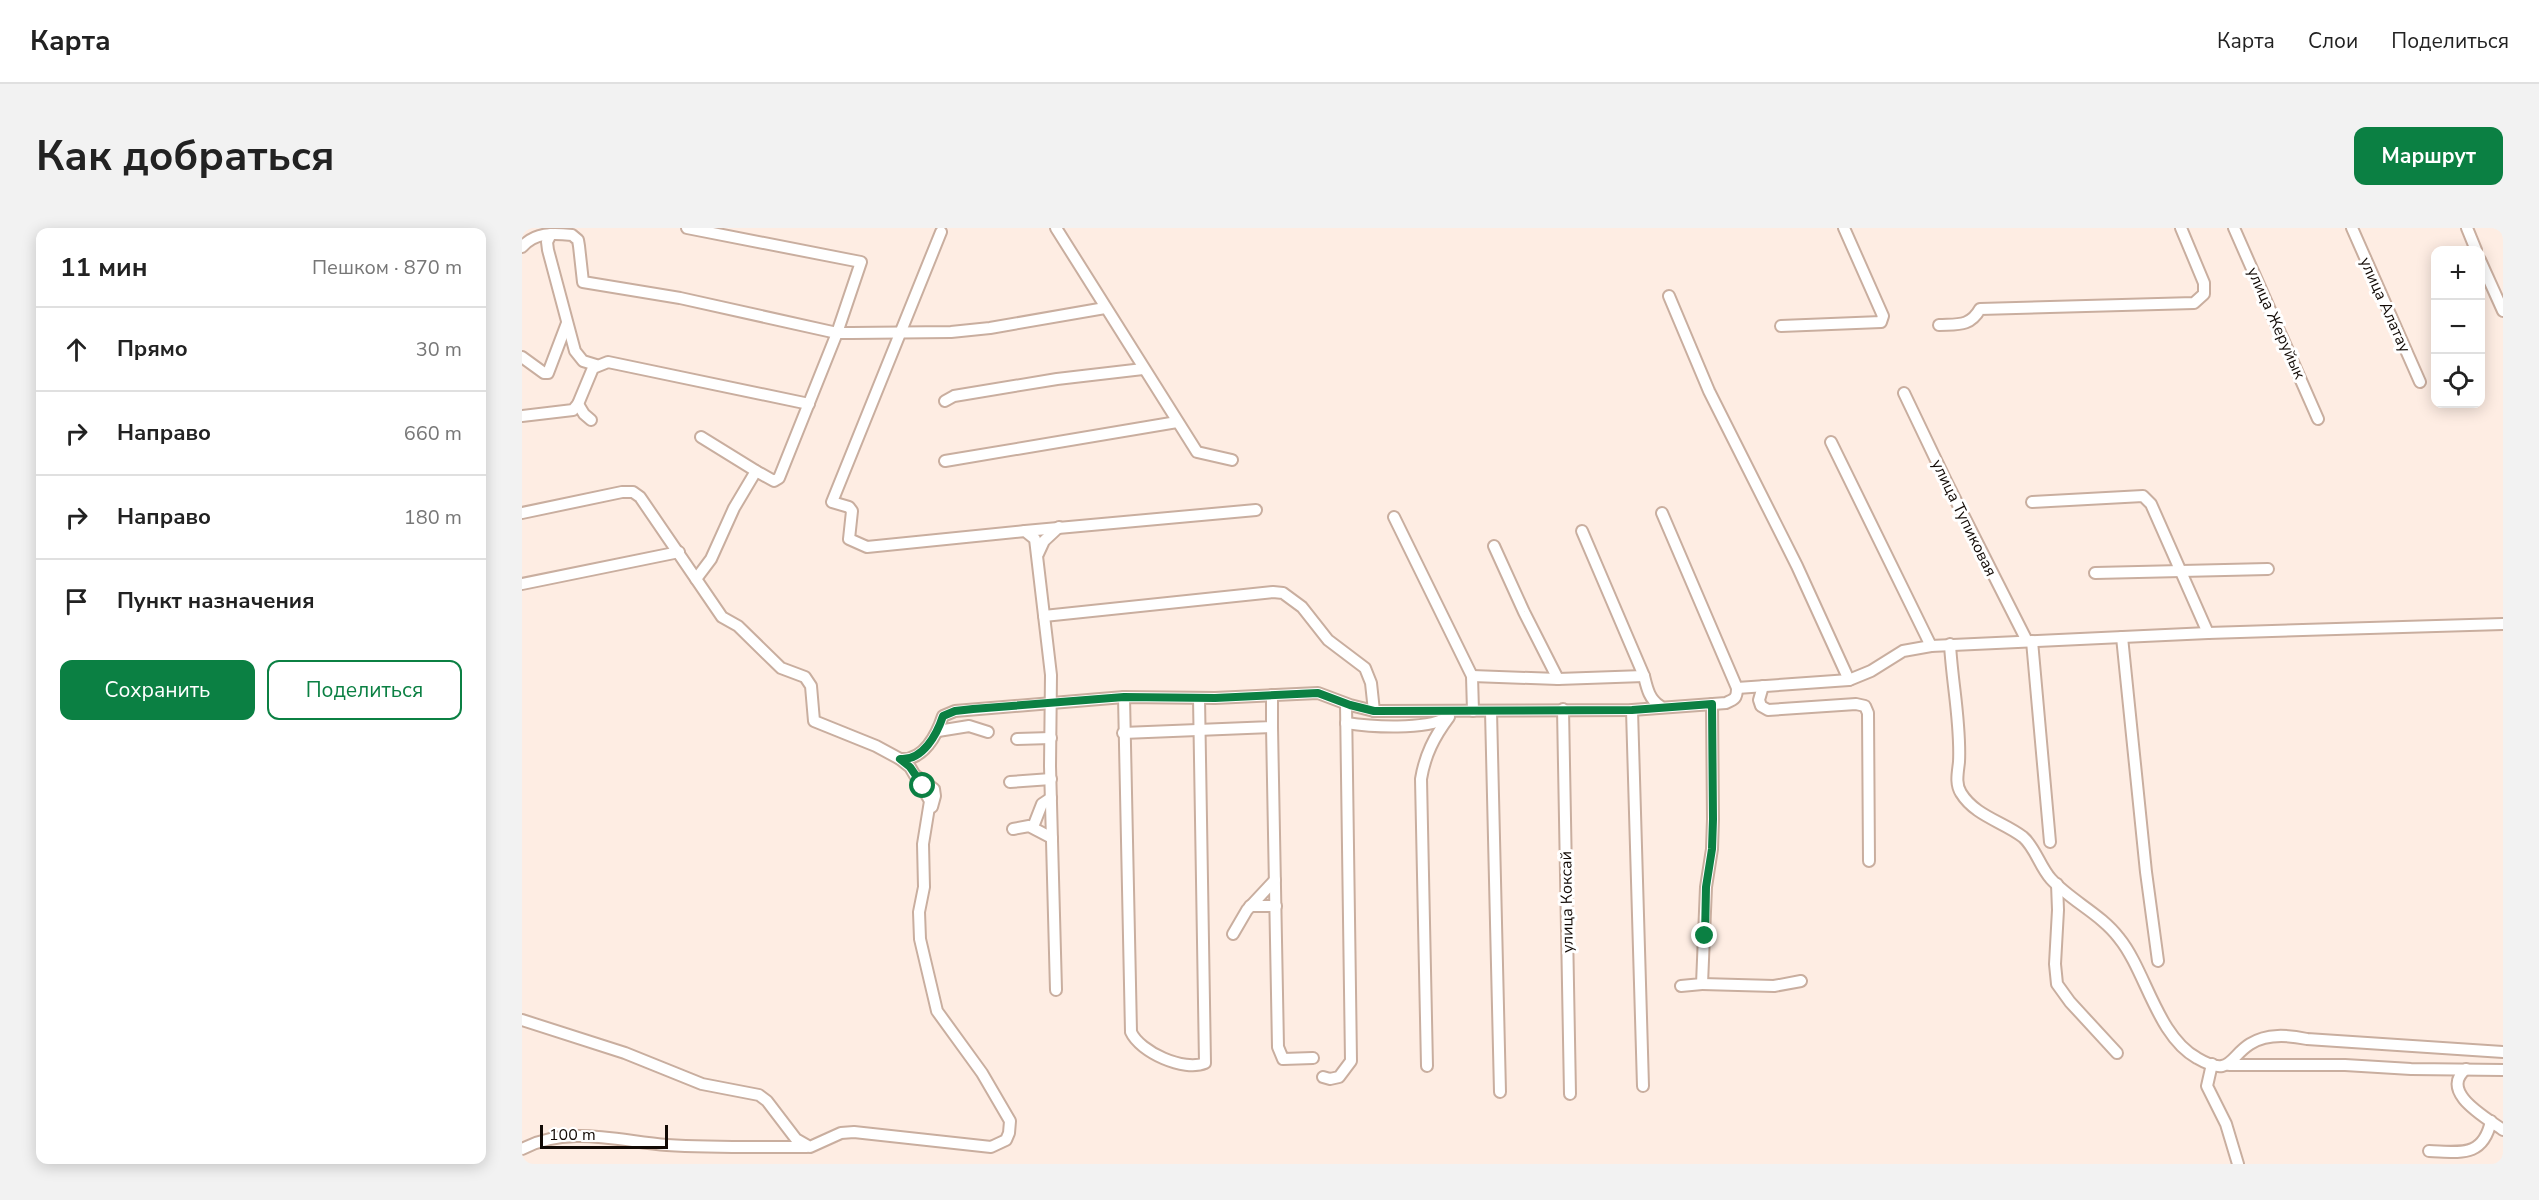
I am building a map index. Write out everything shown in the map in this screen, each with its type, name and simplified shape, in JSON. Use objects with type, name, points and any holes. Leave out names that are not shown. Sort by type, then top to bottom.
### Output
[{"type":"street","points":[[687,228],[861,262],[837,333],[779,478],[774,481],[701,437]]},
{"type":"street","points":[[1056,228],[1197,452],[1233,460]]},
{"type":"street","points":[[1781,326],[1881,322],[1883,316],[1844,228]]},
{"type":"street","points":[[1939,325],[1965,323],[1974,319],[1980,309],[2194,303],[2204,294],[2204,283],[2181,228]]},
{"type":"street","name":"улица Жеруйык","points":[[2234,228],[2318,419]]},
{"type":"street","name":"улица Алатау","points":[[2352,228],[2420,382]]},
{"type":"street","points":[[2467,228],[2474,246]]},
{"type":"street","points":[[941,232],[832,502],[849,507],[852,511],[849,539],[867,547],[1256,510]]},
{"type":"street","points":[[551,234],[547,242],[548,250],[575,351],[589,365],[608,362],[808,404]]},
{"type":"street","points":[[522,247],[531,237],[551,234],[572,235],[578,240],[583,282],[680,298],[837,333],[900,333],[990,328],[1106,308]]},
{"type":"street","points":[[2485,269],[2503,311]]},
{"type":"street","points":[[1669,296],[1709,391],[1797,566],[1849,680]]},
{"type":"street","points":[[522,357],[544,373],[548,373],[567,323]]},
{"type":"street","points":[[522,416],[573,410],[596,365]]},
{"type":"street","points":[[945,401],[954,396],[1058,379],[1143,369]]},
{"type":"street","name":"улица Тупиковая","points":[[1904,393],[1947,483],[2029,641]]},
{"type":"street","points":[[578,404],[591,420]]},
{"type":"street","points":[[945,461],[1177,422]]},
{"type":"street","points":[[1831,442],[1931,646]]},
{"type":"street","points":[[696,579],[711,559],[734,508],[756,471]]},
{"type":"street","points":[[522,513],[633,492],[640,497],[722,617],[738,626],[781,668],[805,676],[811,686],[814,721],[876,746],[910,767],[918,777],[930,801],[923,844],[924,887],[919,923],[920,939],[937,1011],[994,1090],[1010,1121],[1010,1133],[1000,1144],[991,1146],[854,1132],[841,1133],[810,1147],[668,1145],[564,1136],[543,1139],[522,1149]]},
{"type":"street","points":[[2032,502],[2143,496],[2151,504],[2208,633]]},
{"type":"street","points":[[900,759],[914,758],[928,745],[938,731],[939,713],[1124,697],[1199,698],[1318,693],[1346,704],[1374,711],[1452,714],[1473,711],[1632,710],[1660,706],[1726,703],[1735,699],[1737,688],[1662,513]]},
{"type":"street","points":[[1394,517],[1472,676],[1473,711]]},
{"type":"street","points":[[1038,555],[1044,541],[1059,527]]},
{"type":"street","points":[[1025,531],[1035,539],[1038,555],[1052,703],[1050,779],[1056,990]]},
{"type":"street","points":[[1582,531],[1644,676],[1649,693],[1654,702],[1660,706]]},
{"type":"street","points":[[1494,546],[1558,679]]},
{"type":"street","points":[[522,584],[679,552]]},
{"type":"street","points":[[2095,573],[2268,569]]},
{"type":"street","points":[[1044,616],[1278,591],[1302,607],[1328,640],[1365,668],[1371,683],[1374,711]]},
{"type":"street","points":[[1737,688],[1849,680],[1879,667],[1903,651],[1931,646],[2208,633],[2503,624]]},
{"type":"street","points":[[2122,637],[2146,872],[2158,960]]},
{"type":"street","points":[[2029,641],[2050,842]]},
{"type":"street","points":[[1950,645],[1958,734],[1957,779],[1961,794],[1998,824],[2025,838],[2050,878],[2118,936],[2131,955],[2162,1019],[2184,1048],[2197,1059],[2219,1066],[2345,1065],[2503,1070]]},
{"type":"street","points":[[1472,676],[1558,679],[1644,676]]},
{"type":"street","points":[[1763,686],[1758,700],[1761,706],[1768,710],[1864,705],[1868,713],[1869,861]]},
{"type":"street","points":[[1272,694],[1278,1047],[1283,1059],[1313,1058]]},
{"type":"street","points":[[1124,697],[1131,1032],[1134,1040],[1141,1046],[1186,1067],[1205,1064],[1199,698]]},
{"type":"street","points":[[1323,1077],[1330,1079],[1339,1077],[1351,1061],[1346,704]]},
{"type":"street","points":[[1702,984],[1706,887],[1713,829],[1712,704]]},
{"type":"street","name":"улица Коксай","points":[[1563,709],[1570,1094]]},
{"type":"street","points":[[1632,710],[1643,1086]]},
{"type":"street","points":[[1491,711],[1500,1092]]},
{"type":"street","points":[[1346,723],[1394,726],[1438,723],[1452,714]]},
{"type":"street","points":[[1427,1066],[1421,779],[1424,762],[1431,745],[1452,714]]},
{"type":"street","points":[[938,731],[969,726],[988,732]]},
{"type":"street","points":[[1123,733],[1272,727]]},
{"type":"street","points":[[1017,739],[1051,738]]},
{"type":"street","points":[[1010,782],[1050,779]]},
{"type":"street","points":[[1033,827],[1042,804],[1051,798]]},
{"type":"street","points":[[1013,829],[1033,827],[1052,838]]},
{"type":"street","points":[[1233,934],[1250,906],[1275,880]]},
{"type":"street","points":[[2057,884],[2055,964],[2057,984],[2070,1002],[2117,1053]]},
{"type":"street","points":[[1250,906],[1276,906]]},
{"type":"street","points":[[1681,986],[1702,984],[1774,986],[1801,981]]},
{"type":"street","points":[[522,1020],[614,1049],[702,1084],[759,1095],[767,1101],[796,1139],[810,1147]]},
{"type":"street","points":[[2229,1065],[2249,1044],[2265,1037],[2289,1035],[2316,1040],[2503,1054]]},
{"type":"street","points":[[2479,1070],[2503,1054]]},
{"type":"street","points":[[2212,1064],[2207,1086],[2226,1124],[2238,1164]]},
{"type":"street","points":[[2466,1069],[2458,1078],[2457,1085],[2461,1096],[2474,1110],[2503,1130]]},
{"type":"street","points":[[2429,1151],[2462,1152],[2473,1149],[2482,1143],[2491,1121]]},
{"type":"route","points":[[923,786],[910,767],[900,759],[914,758],[928,745],[938,731],[943,716],[955,711],[973,709],[1124,697],[1215,698],[1318,693],[1374,711],[1632,710],[1660,706],[1712,704],[1713,819],[1712,849],[1706,887],[1705,936]]}]
